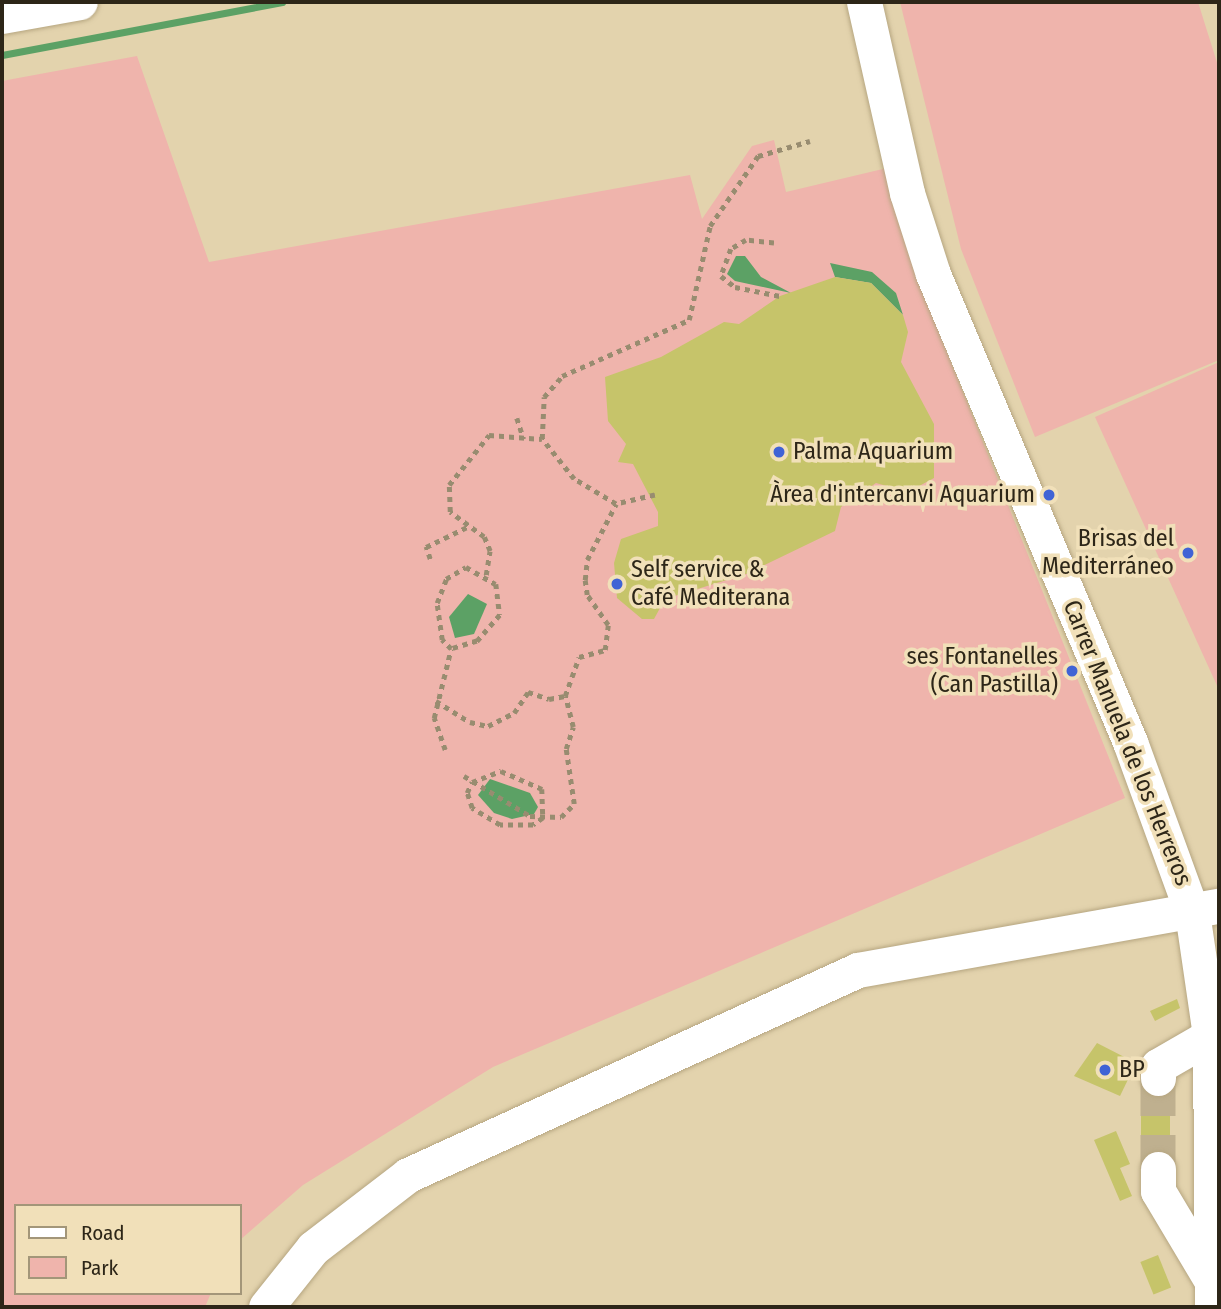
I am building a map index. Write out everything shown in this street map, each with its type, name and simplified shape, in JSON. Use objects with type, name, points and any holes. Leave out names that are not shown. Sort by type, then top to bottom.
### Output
[{"type":"street","points":[[2,16],[80,2]]},
{"type":"street","name":"Carrer Manuela de los Herreros","points":[[864,2],[907,193],[933,274],[1135,753],[1206,909],[1212,1294]]},
{"type":"street","points":[[266,1307],[313,1248],[408,1175],[616,1086],[858,971],[1206,909]]},
{"type":"street","points":[[1158,1078],[1158,1066],[1210,1036]]},
{"type":"street","points":[[1158,1169],[1157,1191],[1212,1294]]},
{"type":"path","points":[[654,495],[616,504],[574,479],[542,439],[544,397],[562,376],[689,320],[710,226],[758,156],[810,141]]},
{"type":"path","points":[[774,243],[746,240],[731,248],[721,276],[736,287],[780,296]]},
{"type":"path","points":[[517,418],[524,439]]},
{"type":"path","points":[[486,575],[489,551],[469,526],[450,512],[449,485],[489,435],[542,439]]},
{"type":"path","points":[[543,818],[547,804],[531,780],[502,771],[472,782],[467,793],[472,808],[485,820],[518,826],[569,814],[574,804],[566,749],[573,727],[565,696],[579,657],[605,650],[608,625],[587,595],[585,580],[587,560],[616,504]]},
{"type":"path","points":[[430,559],[426,547],[469,526]]},
{"type":"path","points":[[445,750],[434,718],[436,701],[451,649],[438,623],[446,579],[466,566],[486,575],[503,599],[500,615],[477,641],[451,649]]},
{"type":"path","points":[[436,701],[470,722],[488,726],[508,718],[528,692],[565,696]]},
{"type":"path","points":[[464,776],[530,816],[543,818]]},
{"type":"green space","points":[[900,2],[1198,2],[1219,69],[1219,360],[1035,437],[961,249]]},
{"type":"green space","points":[[137,56],[209,262],[690,175],[702,219],[752,146],[774,140],[786,192],[887,168],[923,292],[1125,798],[493,1067],[303,1185],[242,1238],[242,1204],[14,1204],[14,1295],[210,1295],[205,1307],[2,1307],[2,81]]},
{"type":"green space","name":"Brisas del Mediterráneo","points":[[1219,362],[1219,690],[1095,417]]},
{"type":"shaded area","points":[[736,256],[745,256],[761,277],[791,293],[735,281],[727,274]]},
{"type":"shaded area","points":[[830,263],[872,272],[896,293],[903,315],[871,283],[835,277]]},
{"type":"shaded area","points":[[468,594],[487,604],[474,634],[455,638],[449,617]]},
{"type":"shaded area","points":[[490,779],[530,793],[538,807],[534,814],[512,819],[494,813],[478,795]]},
{"type":"building","name":"Palma Aquarium","points":[[835,277],[871,283],[903,315],[908,332],[901,362],[934,424],[934,478],[908,492],[876,483],[841,507],[835,531],[746,574],[665,599],[654,619],[642,619],[617,598],[614,563],[621,539],[658,526],[658,512],[633,464],[618,462],[626,444],[608,421],[605,377],[661,357],[724,322],[739,324],[780,296]]},
{"type":"building","points":[[1177,999],[1180,1008],[1155,1021],[1150,1011]]},
{"type":"building","name":"BP","points":[[1097,1043],[1136,1063],[1120,1096],[1074,1076]]},
{"type":"building","points":[[1141,1078],[1170,1078],[1170,1169],[1141,1169]]},
{"type":"building","points":[[1116,1131],[1130,1164],[1120,1168],[1132,1196],[1120,1201],[1094,1140]]},
{"type":"building","points":[[1158,1255],[1171,1287],[1153,1295],[1140,1262]]},
{"type":"waterway","points":[[2,55],[282,2]]},
{"type":"tunnel","points":[[1158,1078],[1158,1169]]},
{"type":"place","name":"Palma Aquarium","points":[[779,452]]},
{"type":"place","name":"Àrea d'intercanvi Aquarium","points":[[1049,495]]},
{"type":"place","name":"Brisas del Mediterráneo","points":[[1188,553]]},
{"type":"place","name":"Self service & Café Mediterana","points":[[617,584]]},
{"type":"place","name":"ses Fontanelles (Can Pastilla)","points":[[1072,671]]},
{"type":"place","name":"BP","points":[[1105,1070]]}]
